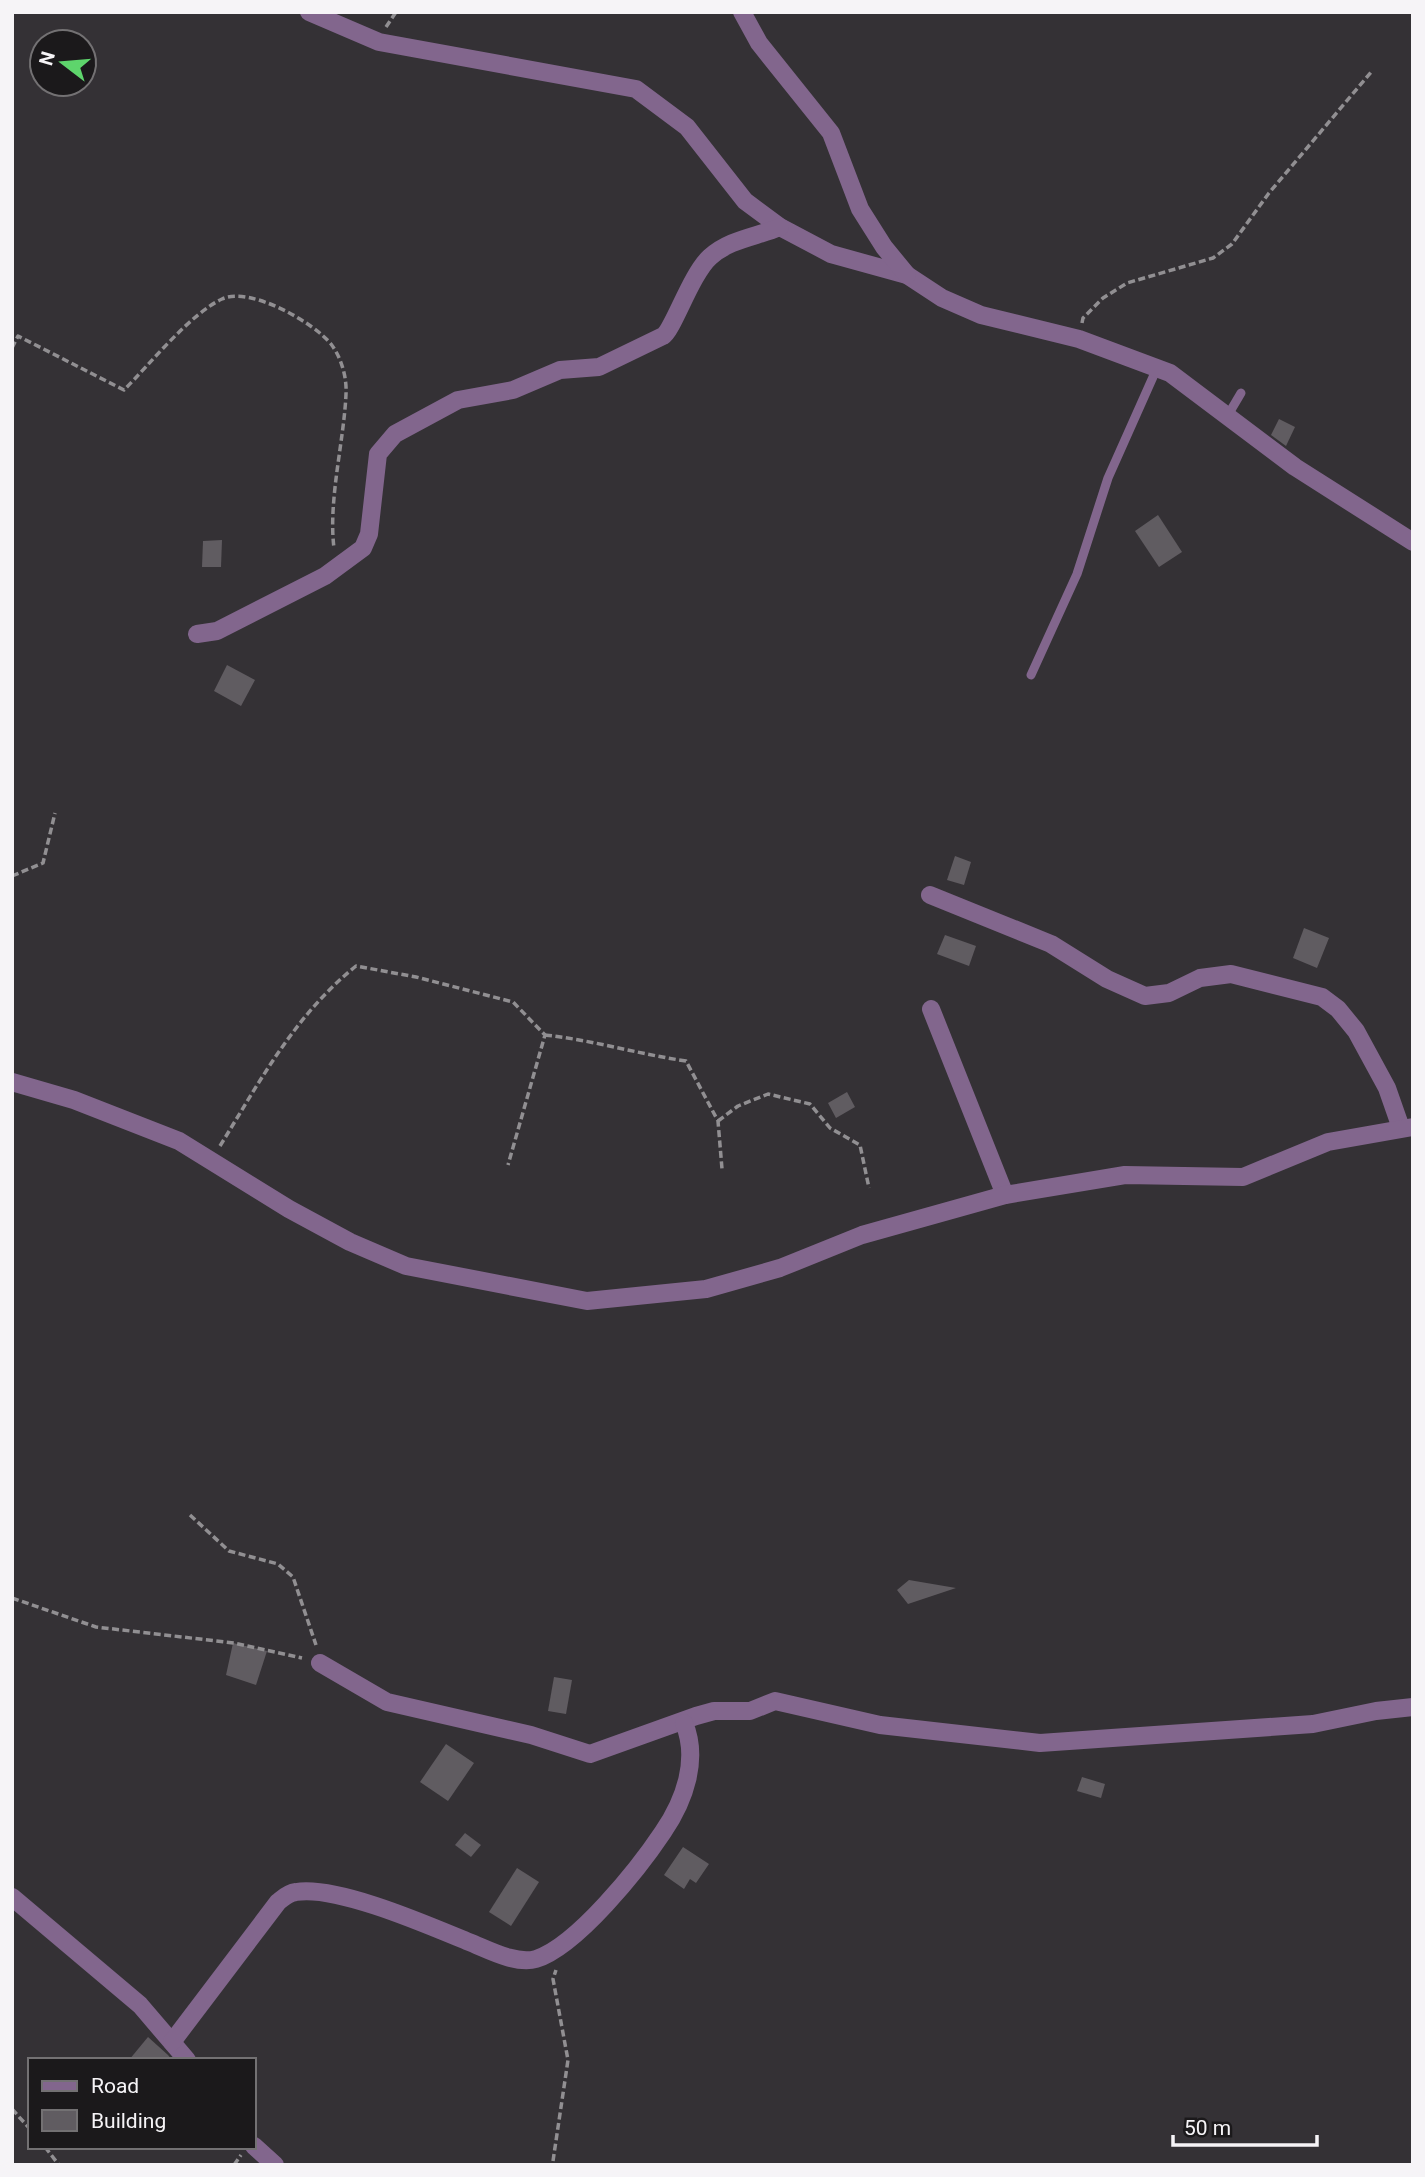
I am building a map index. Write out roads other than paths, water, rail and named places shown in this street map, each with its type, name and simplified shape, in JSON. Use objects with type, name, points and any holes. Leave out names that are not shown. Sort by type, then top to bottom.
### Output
[{"type":"street","points":[[309,12],[379,42],[636,89],[687,127],[746,201],[780,227],[831,254],[907,275]]},
{"type":"street","points":[[743,12],[759,43],[831,133],[860,209],[884,247],[907,275],[942,298],[981,315],[1079,339],[1170,373],[1294,467],[1413,542]]},
{"type":"street","points":[[197,634],[217,631],[325,576],[367,542],[378,454],[395,434],[458,400],[513,390],[560,370],[598,367],[663,337],[669,333],[687,289],[709,258],[734,240],[780,227]]},
{"type":"street","points":[[12,1082],[84,1104],[179,1141],[289,1209],[350,1242],[406,1266],[587,1301],[706,1289],[780,1268],[862,1235],[1005,1195],[1125,1175],[1243,1177],[1328,1142],[1407,1127],[1356,1031],[1338,1009],[1322,997],[1231,974],[1200,978],[1169,993],[1145,996],[1107,979],[1051,944],[930,895]]},
{"type":"street","points":[[931,1009],[1005,1195]]},
{"type":"street","points":[[320,1663],[387,1702],[412,1710],[508,1729],[590,1754],[714,1711],[750,1711],[775,1702],[880,1725],[1040,1743],[1312,1724],[1376,1711],[1413,1707]]},
{"type":"street","points":[[172,2042],[278,1902],[295,1892],[326,1894],[398,1913],[494,1952],[523,1959],[535,1959],[553,1949],[581,1930],[631,1876],[676,1814],[687,1783],[692,1741],[684,1723]]},
{"type":"street","points":[[12,1897],[140,2005],[185,2058]]},
{"type":"street","points":[[256,2148],[275,2165]]},
{"type":"lane","points":[[1031,675],[1077,574],[1108,478],[1157,368]]},
{"type":"lane","points":[[1228,415],[1241,393]]}]
